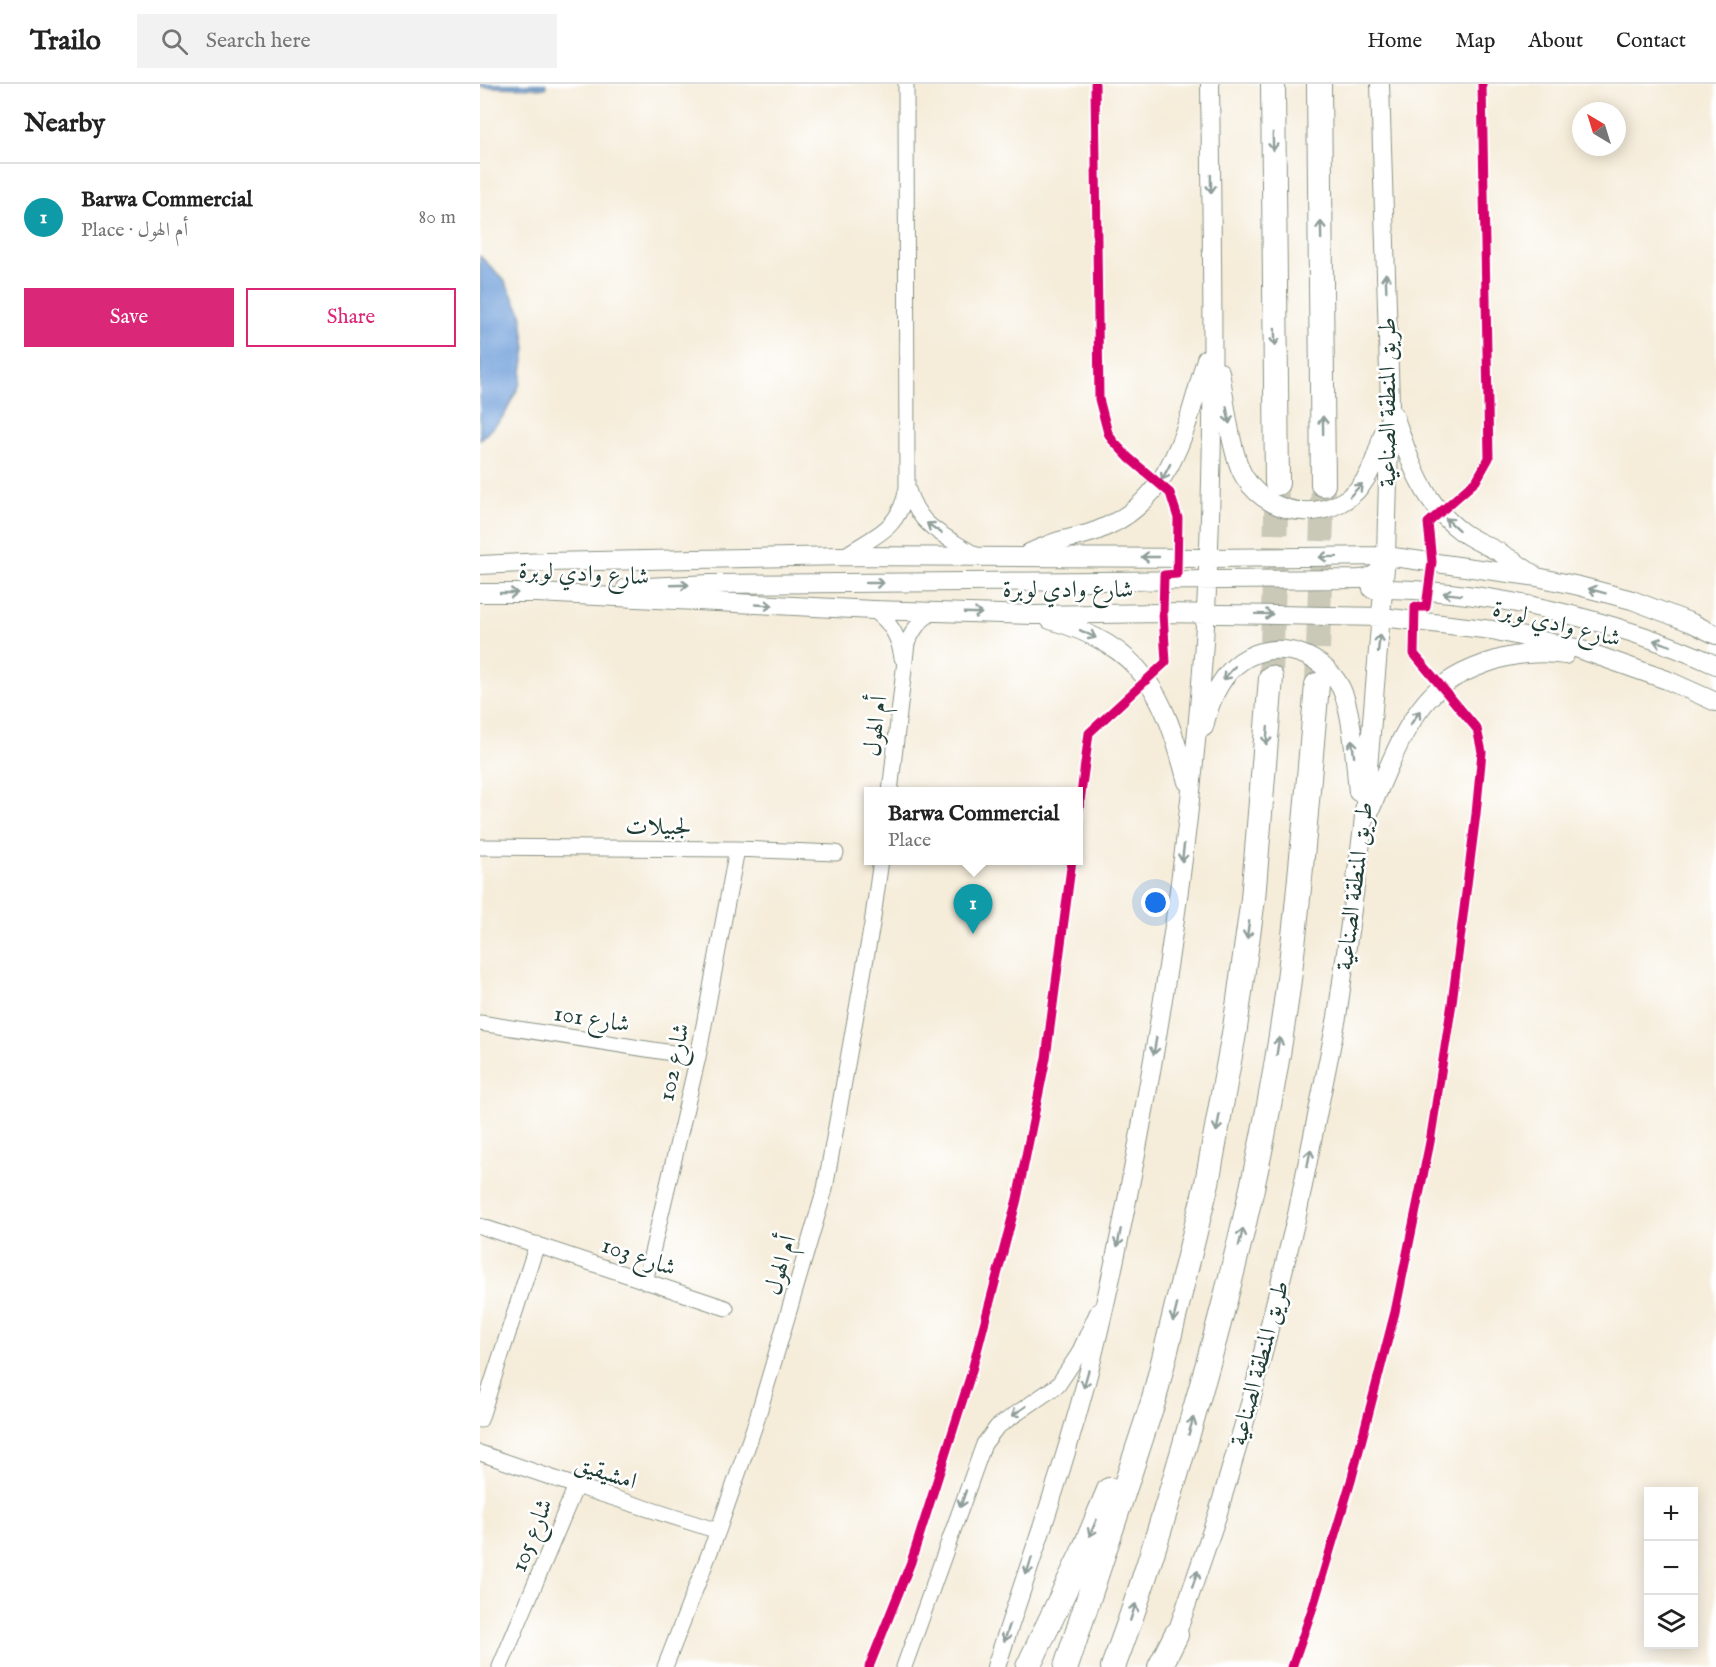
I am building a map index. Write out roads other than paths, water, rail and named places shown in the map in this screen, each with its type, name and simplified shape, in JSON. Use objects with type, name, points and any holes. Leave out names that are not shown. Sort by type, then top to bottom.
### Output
[{"type":"highway","points":[[1273,84],[1276,483]]},
{"type":"highway","points":[[1319,84],[1323,484]]},
{"type":"highway","points":[[1066,1667],[1154,1399],[1207,1183],[1235,1028],[1253,899],[1271,678]]},
{"type":"highway","name":"طريق المنطقة الصناعية","points":[[1113,1667],[1129,1624],[1177,1471],[1217,1333],[1247,1214],[1288,989],[1317,685]]},
{"type":"highway","points":[[1028,1667],[1084,1550],[1116,1472],[1154,1399]]},
{"type":"highway","points":[[1160,1667],[1176,1635]]},
{"type":"street","points":[[844,556],[884,531],[896,520],[904,506],[907,488],[906,84]]},
{"type":"street","points":[[996,1667],[1071,1434],[1092,1361],[1144,1115],[1168,971],[1190,795],[1208,582],[1213,338],[1210,84]]},
{"type":"street","name":"طريق المنطقة الصناعية","points":[[1167,1667],[1224,1495],[1252,1397],[1297,1215],[1337,1017],[1363,827],[1384,589],[1390,403],[1380,84]]},
{"type":"street","points":[[1213,338],[1235,451],[1243,476],[1252,489],[1268,502],[1284,508],[1301,512],[1330,508],[1357,490],[1367,477],[1376,455],[1390,403]]},
{"type":"street","points":[[1020,557],[1104,528],[1144,503],[1160,485],[1182,439],[1213,338]]},
{"type":"street","points":[[1390,403],[1411,465],[1439,512],[1462,532],[1501,553],[1537,577]]},
{"type":"street","points":[[907,488],[913,507],[923,520],[936,531],[977,556]]},
{"type":"street","name":"شارع وادي لوبرة","points":[[480,565],[844,556],[1208,558],[1386,556],[1537,577],[1632,600],[1692,623],[1716,635]]},
{"type":"street","points":[[537,593],[710,584],[1208,582],[1365,579],[1381,570],[1386,556]]},
{"type":"street","points":[[480,557],[546,562]]},
{"type":"street","points":[[1206,613],[1211,600],[1226,590],[1428,591],[1562,613],[1609,625],[1671,645],[1716,665]]},
{"type":"street","name":"شارع وادي لوبرة","points":[[480,593],[537,593],[873,610],[1033,615],[1206,613],[1382,617],[1492,630],[1576,648],[1620,663],[1716,702]]},
{"type":"street","name":"أم الهول","points":[[873,610],[882,616],[893,629],[900,643],[904,667]]},
{"type":"street","name":"أم الهول","points":[[891,787],[907,643],[914,629],[924,617],[934,612]]},
{"type":"street","points":[[1033,615],[1085,631],[1131,660],[1152,686],[1164,710],[1178,747],[1190,795]]},
{"type":"street","points":[[1190,795],[1208,709],[1224,678],[1236,665],[1249,657],[1266,651],[1286,650],[1316,660],[1332,675],[1342,690],[1347,710],[1363,827]]},
{"type":"street","points":[[1363,827],[1404,735],[1426,701],[1445,684],[1469,670],[1499,658],[1527,654],[1557,653],[1620,663]]},
{"type":"street","name":"لجبيلات","points":[[480,847],[737,849],[836,853]]},
{"type":"street","name":"شارع 102","points":[[645,1282],[698,1057],[737,849]]},
{"type":"street","name":"أم الهول","points":[[665,1667],[718,1531],[756,1422],[825,1189],[880,865]]},
{"type":"street","name":"شارع 101","points":[[480,1023],[698,1057]]},
{"type":"street","name":"شارع 103","points":[[480,1226],[726,1308]]},
{"type":"street","points":[[480,1420],[537,1244]]},
{"type":"street","points":[[904,1667],[984,1444],[997,1427],[1058,1385],[1068,1373],[1110,1282]]},
{"type":"street","name":"امشيقيق","points":[[480,1453],[718,1531]]},
{"type":"street","name":"شارع 105","points":[[500,1667],[576,1486]]},
{"type":"water","points":[[480,84],[546,84],[546,88],[480,87]]},
{"type":"water","points":[[480,256],[504,280],[521,312],[526,348],[520,384],[504,416],[480,440]]},
{"type":"tunnel","points":[[1271,678],[1277,483]]},
{"type":"tunnel","points":[[1317,685],[1323,484]]},
{"type":"place","name":"Barwa Commercial","points":[[973,934]]}]
